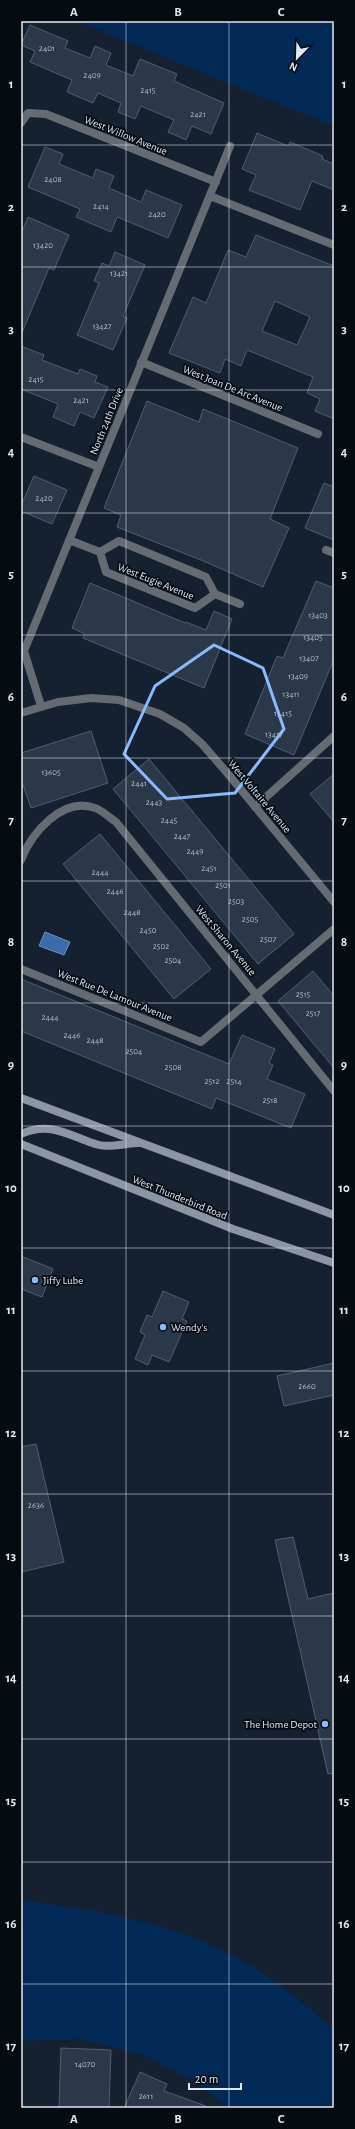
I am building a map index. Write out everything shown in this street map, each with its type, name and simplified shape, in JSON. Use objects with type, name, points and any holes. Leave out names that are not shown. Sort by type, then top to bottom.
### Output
[{"type":"main road","points":[[21,1098],[334,1215]]},
{"type":"main road","points":[[21,1134],[36,1129],[58,1129],[100,1145],[142,1142]]},
{"type":"main road","name":"West Thunderbird Road","points":[[21,1144],[233,1229],[334,1262]]},
{"type":"street","name":"West Willow Avenue","points":[[21,123],[28,113],[46,114],[216,182]]},
{"type":"street","name":"North 24th Drive","points":[[41,706],[22,650],[69,540],[230,146]]},
{"type":"street","points":[[210,196],[334,245]]},
{"type":"street","name":"West Joan De Arc Avenue","points":[[141,362],[318,434]]},
{"type":"street","points":[[21,437],[99,467]]},
{"type":"street","points":[[69,540],[100,552]]},
{"type":"street","name":"West Eugie Avenue","points":[[118,541],[206,577],[215,594],[195,608],[106,572],[100,552],[118,541]]},
{"type":"street","points":[[215,594],[240,604]]},
{"type":"street","name":"West Voltaire Avenue","points":[[41,706],[58,702],[98,699],[119,700],[160,714],[184,728],[202,744],[334,902]]},
{"type":"street","points":[[21,713],[41,706]]},
{"type":"street","points":[[254,807],[334,736]]},
{"type":"street","name":"West Sharon Avenue","points":[[21,860],[35,835],[57,813],[78,807],[95,808],[116,822],[257,994],[334,1091]]},
{"type":"street","points":[[257,994],[334,929]]},
{"type":"street","name":"West Rue De Lamour Avenue","points":[[21,969],[201,1042],[257,994]]},
{"type":"highlighted area","points":[[214,645],[263,668],[284,729],[235,793],[167,799],[124,754],[155,686]]},
{"type":"shaded area","points":[[76,21],[334,21],[334,126]]},
{"type":"shaded area","points":[[45,932],[70,942],[64,955],[39,946]]},
{"type":"shaded area","points":[[21,1900],[108,1913],[164,1927],[218,1948],[256,1969],[290,1993],[334,2029],[334,2108],[228,2108],[195,2082],[144,2055],[79,2039],[21,2041]]},
{"type":"building","points":[[30,25],[68,41],[65,48],[90,58],[95,46],[111,53],[106,65],[133,76],[140,59],[177,74],[174,81],[224,103],[211,134],[192,126],[186,140],[168,132],[174,120],[141,106],[135,119],[118,112],[121,103],[98,93],[93,103],[67,92],[72,80],[30,62],[35,51],[21,45]]},
{"type":"building","points":[[257,133],[288,146],[290,142],[323,156],[322,159],[334,164],[334,190],[312,181],[300,210],[249,190],[256,175],[242,169]]},
{"type":"building","points":[[45,147],[63,154],[59,164],[93,178],[96,169],[114,176],[109,188],[141,202],[146,190],[182,205],[168,238],[117,217],[111,232],[76,217],[80,209],[28,187]]},
{"type":"building","points":[[28,217],[69,235],[54,270],[49,268],[21,335],[21,234]]},
{"type":"building","points":[[256,235],[334,266],[334,419],[315,411],[320,399],[307,393],[313,377],[247,350],[241,366],[225,359],[220,373],[169,353],[193,297],[206,303],[228,250],[246,257]],"holes":[[[275,301],[310,317],[297,345],[262,331]]]},
{"type":"building","points":[[115,252],[145,265],[123,316],[127,318],[113,350],[77,335],[99,283],[94,281],[102,263],[109,266]]},
{"type":"building","points":[[21,346],[44,355],[42,360],[78,374],[80,369],[97,376],[95,382],[108,387],[94,418],[80,412],[74,426],[53,417],[58,404],[21,389]]},
{"type":"building","points":[[147,401],[199,422],[203,409],[298,448],[270,519],[289,528],[263,587],[201,560],[117,527],[121,515],[104,508]]},
{"type":"building","points":[[34,476],[67,490],[52,524],[21,511],[21,506]]},
{"type":"building","points":[[324,483],[334,487],[334,540],[305,528]]},
{"type":"building","points":[[316,581],[334,588],[334,659],[294,755],[245,734],[277,656],[283,658]]},
{"type":"building","points":[[90,583],[185,623],[186,622],[206,630],[214,611],[232,619],[204,688],[83,638],[85,634],[72,628]]},
{"type":"building","points":[[91,731],[108,783],[31,808],[21,779],[21,753]]},
{"type":"building","points":[[149,759],[294,934],[258,964],[113,789]]},
{"type":"building","points":[[334,774],[334,822],[310,794]]},
{"type":"building","points":[[100,834],[211,969],[174,999],[63,864]]},
{"type":"building","points":[[313,971],[334,996],[334,1068],[278,1001]]},
{"type":"building","points":[[21,979],[229,1064],[242,1035],[275,1049],[269,1063],[273,1065],[267,1079],[305,1094],[291,1128],[216,1098],[212,1109],[21,1031]]},
{"type":"building","name":"Jiffy Lube","points":[[21,1256],[53,1269],[42,1297],[21,1289]]},
{"type":"building","name":"Wendy's","points":[[163,1291],[189,1302],[182,1319],[187,1321],[169,1362],[152,1355],[148,1365],[135,1359],[145,1335],[140,1332],[147,1315],[152,1317]]},
{"type":"building","points":[[334,1363],[334,1395],[284,1406],[277,1376]]},
{"type":"building","points":[[36,1444],[64,1562],[21,1572],[21,1447]]},
{"type":"building","points":[[293,1537],[308,1599],[334,1593],[334,1773],[328,1774],[275,1540]]},
{"type":"building","points":[[61,2048],[111,2050],[109,2108],[59,2108]]},
{"type":"building","points":[[140,2072],[167,2084],[164,2091],[206,2106],[206,2108],[124,2108]]},
{"type":"place","name":"Jiffy Lube","points":[[35,1280]]},
{"type":"place","name":"Wendy's","points":[[163,1327]]},
{"type":"place","name":"The Home Depot","points":[[325,1724]]}]
